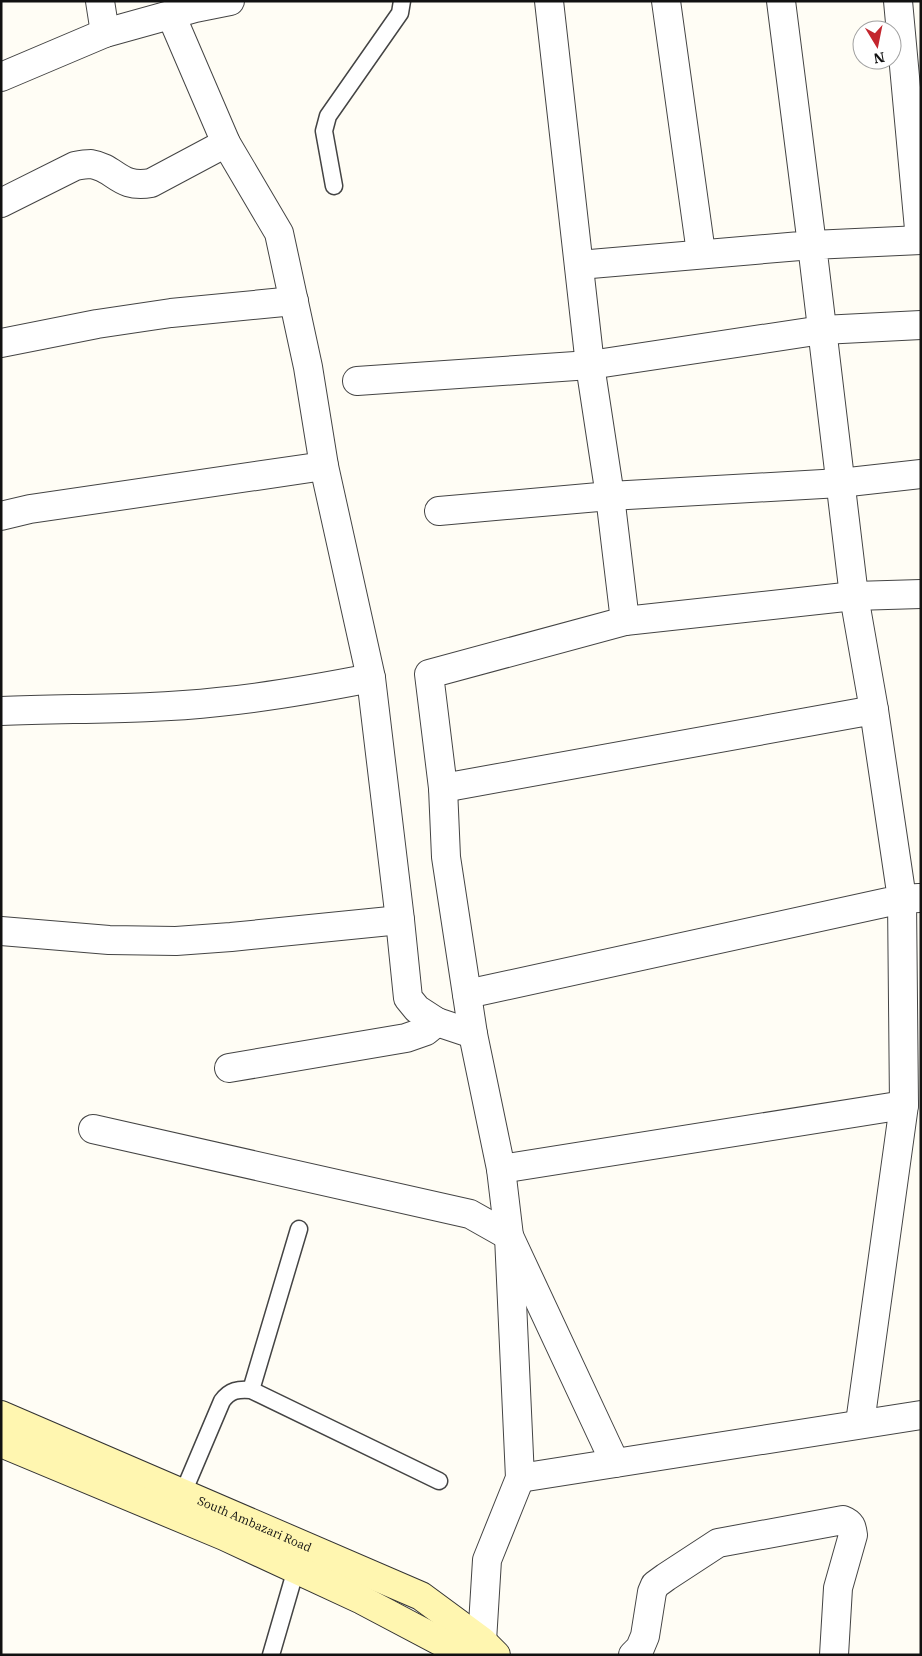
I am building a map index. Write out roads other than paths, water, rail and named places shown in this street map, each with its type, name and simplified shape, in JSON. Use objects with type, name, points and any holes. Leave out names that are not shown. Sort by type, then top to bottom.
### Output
[{"type":"main road","name":"South Ambazari Road","points":[[1,1415],[421,1596],[478,1651]]},
{"type":"main road","points":[[1,1443],[224,1536],[478,1651]]},
{"type":"street","points":[[100,1],[104,33]]},
{"type":"street","points":[[1,76],[104,33],[187,8],[230,1]]},
{"type":"street","points":[[549,1],[590,365],[610,496],[626,621]]},
{"type":"street","points":[[666,1],[701,253]]},
{"type":"street","points":[[781,1],[854,596],[874,710],[912,898],[904,1105],[860,1423]]},
{"type":"street","points":[[579,265],[701,253],[921,240],[898,1]]},
{"type":"street","points":[[187,8],[226,143],[280,233],[308,367],[324,466],[371,678],[408,998],[417,1009],[437,1022],[473,1034]]},
{"type":"street","points":[[1,203],[75,166],[88,164],[96,166],[128,183],[139,186],[151,183],[226,143]]},
{"type":"street","points":[[1,343],[97,324],[171,313],[294,301]]},
{"type":"street","points":[[357,381],[590,365],[822,330],[921,324]]},
{"type":"street","points":[[1,516],[30,509],[324,466]]},
{"type":"street","points":[[439,511],[610,496],[840,482],[921,474]]},
{"type":"street","points":[[478,1651],[488,1560],[520,1478],[509,1236],[501,1169],[473,1034],[446,857],[443,788],[429,674],[626,621],[854,596],[921,594]]},
{"type":"street","points":[[1,711],[145,707],[217,702],[313,690],[371,678]]},
{"type":"street","points":[[443,788],[874,710]]},
{"type":"street","points":[[467,994],[912,898]]},
{"type":"street","points":[[1,931],[109,940],[176,941],[231,938],[400,920]]},
{"type":"street","points":[[229,1068],[416,1036],[437,1022]]},
{"type":"street","points":[[501,1169],[904,1105]]},
{"type":"street","points":[[93,1129],[470,1214],[509,1236],[615,1463]]},
{"type":"street","points":[[520,1478],[860,1423],[921,1415]]},
{"type":"street","points":[[633,1655],[640,1648],[645,1636],[652,1592],[656,1585],[718,1543],[843,1520],[852,1527],[853,1535],[838,1588],[834,1655]]},
{"type":"lane","points":[[334,186],[324,131],[328,116],[400,13],[402,1]]},
{"type":"lane","points":[[251,1390],[299,1230]]},
{"type":"lane","points":[[183,1493],[222,1401],[227,1394],[239,1389],[251,1390],[439,1480]]},
{"type":"lane","points":[[271,1655],[296,1570]]}]
